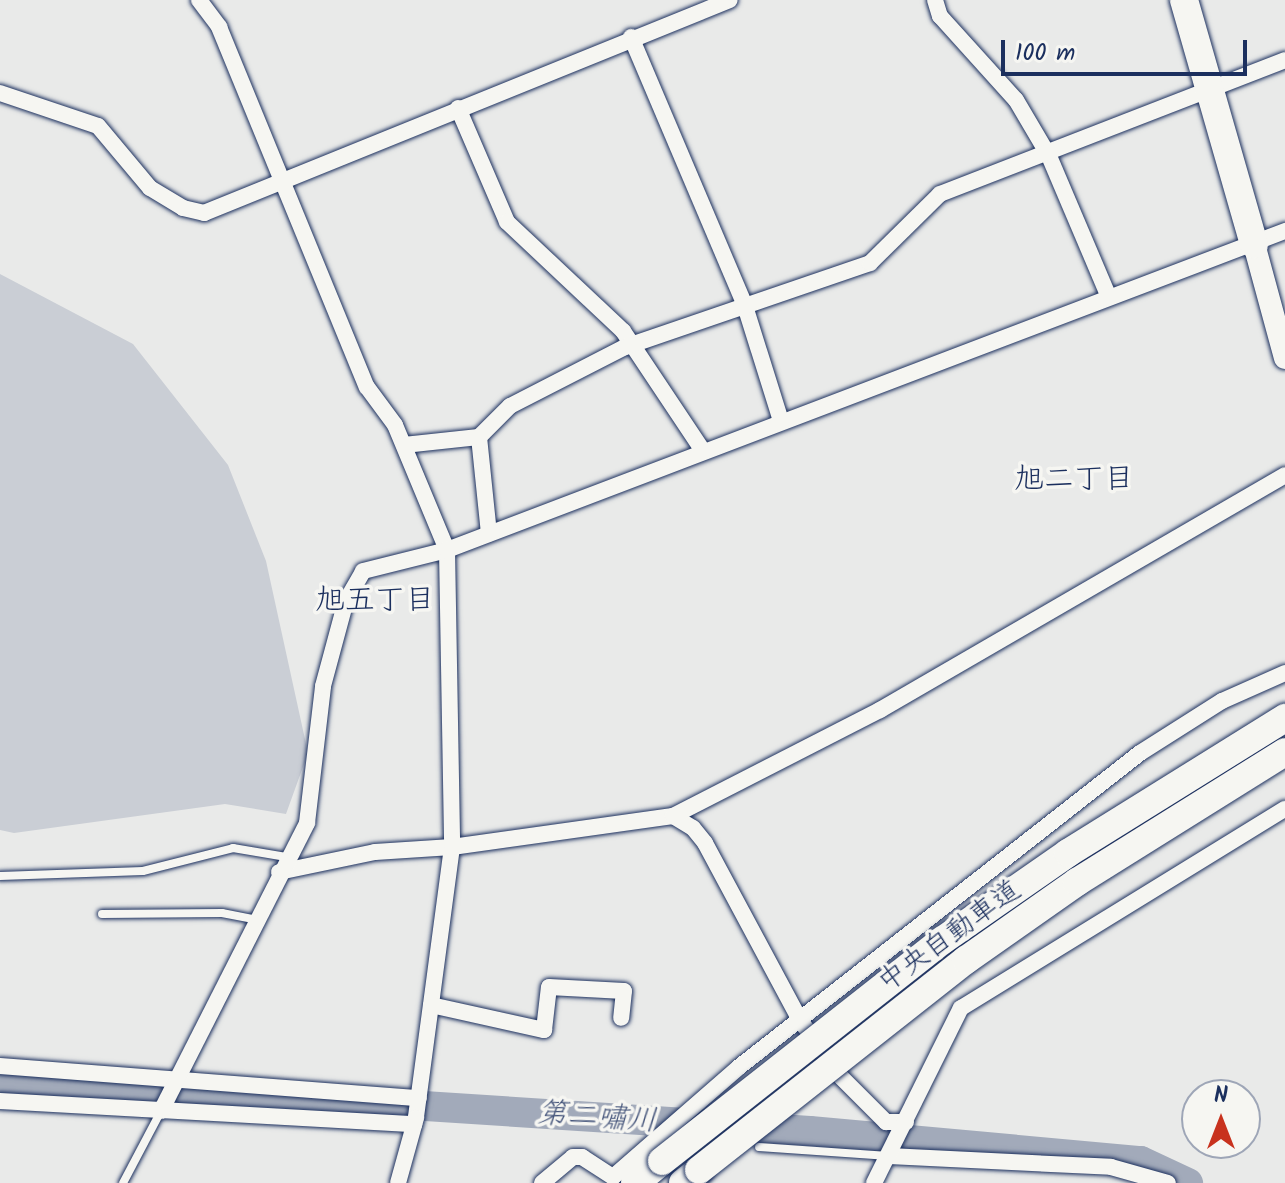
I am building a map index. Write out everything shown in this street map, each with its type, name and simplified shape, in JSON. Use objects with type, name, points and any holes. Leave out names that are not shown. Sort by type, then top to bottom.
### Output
[{"type":"highway","points":[[1184,0],[1213,90],[1254,244]]},
{"type":"highway","name":"中央自動車道","points":[[624,1180],[662,1161],[943,940],[1068,853],[1285,718]]},
{"type":"highway","name":"中央自動車道","points":[[691,1176],[966,960],[1077,882],[1285,752]]},
{"type":"street","points":[[199,0],[219,27],[367,387],[404,445],[447,550],[452,847],[419,1098],[398,1183]]},
{"type":"street","points":[[0,93],[98,126],[150,188],[183,208],[204,213],[631,37],[730,0]]},
{"type":"street","points":[[935,0],[940,16],[1016,100],[1049,156],[1108,295]]},
{"type":"street","points":[[631,37],[745,306],[781,421]]},
{"type":"street","points":[[404,445],[479,437],[510,406],[631,345],[870,263],[940,194],[1049,156],[1285,60]]},
{"type":"street","points":[[458,108],[507,222],[531,248],[554,262],[631,345],[703,451]]},
{"type":"street","points":[[163,1107],[283,864],[307,823],[323,686],[346,601],[363,571],[447,550],[1108,295],[1285,231]]},
{"type":"street","points":[[1254,244],[1285,358]]},
{"type":"street","points":[[479,437],[489,533]]},
{"type":"street","points":[[283,864],[375,852],[452,847],[673,816],[880,710],[1285,475]]},
{"type":"street","points":[[542,1183],[573,1157],[582,1157],[624,1180],[708,1095],[1140,753],[1222,701],[1285,673]]},
{"type":"street","points":[[874,1183],[961,1008],[1285,809]]},
{"type":"street","points":[[673,816],[693,828],[705,843],[800,1020],[841,1077],[886,1122],[904,1127]]},
{"type":"street","points":[[431,1005],[544,1030],[549,987],[624,991],[621,1018]]},
{"type":"street","points":[[0,1066],[176,1083],[419,1098]]},
{"type":"street","points":[[0,1101],[415,1121]]},
{"type":"street","points":[[891,1152],[1111,1167],[1168,1183]]},
{"type":"lane","points":[[0,876],[143,871],[233,848],[283,864]]},
{"type":"lane","points":[[102,914],[222,913],[257,920]]},
{"type":"lane","points":[[123,1183],[163,1107]]},
{"type":"lane","points":[[759,1147],[891,1152]]},
{"type":"shaded area","points":[[0,274],[133,344],[228,465],[266,561],[308,753],[286,814],[225,804],[14,833],[0,830]]},
{"type":"waterway","name":"第二嘯川","points":[[0,1086],[172,1098],[238,1094],[810,1131],[1141,1161],[1188,1183]]},
{"type":"district","name":"旭二丁目","points":[[1074,480]]},
{"type":"district","name":"旭五丁目","points":[[375,601]]}]
